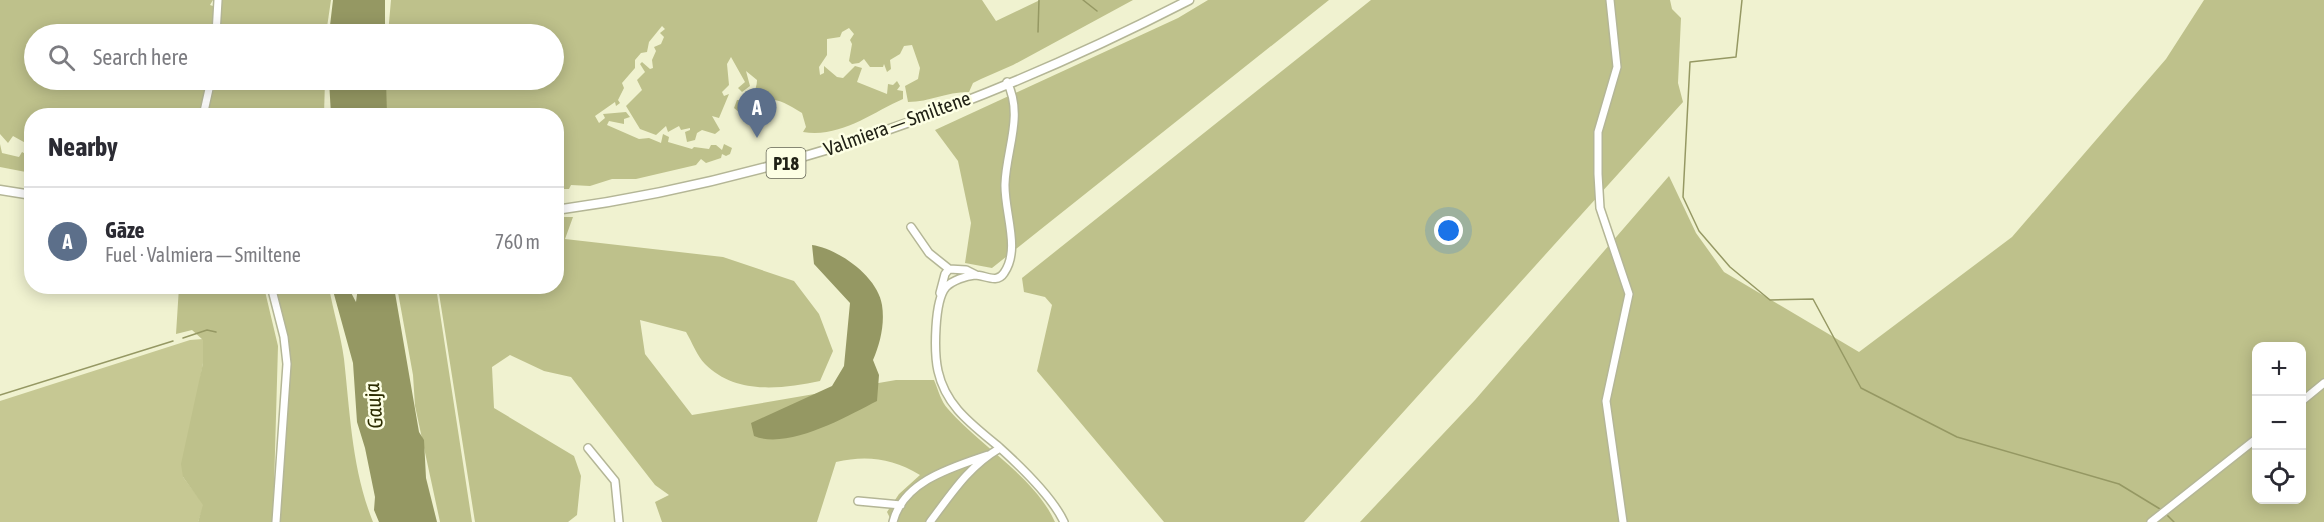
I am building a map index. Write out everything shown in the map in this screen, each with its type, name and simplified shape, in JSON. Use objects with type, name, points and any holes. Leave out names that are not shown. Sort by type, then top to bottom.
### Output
[{"type":"main road","name":"Valmiera — Smiltene","points":[[564,209],[708,184],[787,163],[918,118],[1007,82],[1119,36],[1188,0]]},
{"type":"main road","points":[[0,190],[24,194]]},
{"type":"street","points":[[217,24],[219,0]]},
{"type":"street","points":[[1610,0],[1616,40],[1617,76],[1598,132],[1598,174],[1600,208],[1629,294],[1606,401],[1623,522]]},
{"type":"street","points":[[911,227],[929,253],[950,269],[966,270],[976,275],[998,279],[1003,275],[1010,262],[1011,244],[1005,208],[1005,182],[1015,102],[1007,82]]},
{"type":"street","points":[[205,108],[209,90]]},
{"type":"street","points":[[950,269],[945,274],[940,297],[936,353],[942,383],[956,410],[1000,448],[1047,496],[1064,522]]},
{"type":"street","points":[[940,297],[947,286],[960,278],[976,275]]},
{"type":"street","points":[[273,294],[284,337],[287,364],[276,522]]},
{"type":"street","points":[[2306,397],[2324,383]]},
{"type":"street","points":[[2151,522],[2252,442]]},
{"type":"street","points":[[588,448],[615,480],[619,522]]},
{"type":"street","points":[[893,522],[900,505],[939,471],[987,455],[1000,448]]},
{"type":"street","points":[[930,522],[964,474],[987,455]]},
{"type":"street","points":[[858,501],[900,505]]},
{"type":"shaded area","points":[[0,0],[213,0],[210,5],[216,7],[215,24],[24,24],[24,90],[207,90],[203,108],[24,108],[24,142],[13,136],[8,143],[0,134]]},
{"type":"shaded area","points":[[219,0],[331,0],[327,24],[218,24]]},
{"type":"shaded area","points":[[391,0],[982,0],[996,21],[1040,0],[1133,0],[1013,65],[973,83],[969,92],[916,102],[908,102],[905,86],[918,79],[920,68],[912,45],[904,46],[900,54],[890,60],[891,69],[887,72],[884,64],[883,67],[870,67],[864,59],[852,64],[849,61],[852,44],[850,40],[854,34],[849,28],[842,32],[840,37],[827,39],[827,55],[819,67],[820,75],[824,73],[824,66],[837,77],[843,78],[855,66],[862,68],[857,82],[887,94],[888,84],[893,85],[897,81],[900,86],[897,90],[903,91],[903,99],[843,128],[817,133],[803,132],[806,127],[802,113],[785,103],[764,100],[740,113],[734,108],[737,100],[751,95],[756,88],[757,80],[746,71],[750,86],[742,92],[738,88],[745,82],[731,57],[727,64],[729,85],[722,92],[724,96],[729,94],[719,118],[712,116],[720,130],[715,134],[702,130],[697,133],[695,140],[687,142],[685,132],[690,128],[681,130],[679,126],[668,132],[666,126],[656,135],[640,129],[626,106],[642,90],[637,80],[645,72],[640,64],[642,62],[650,69],[653,68],[652,60],[656,51],[654,47],[661,44],[664,37],[660,33],[665,29],[662,26],[649,42],[647,52],[641,53],[635,60],[635,68],[622,83],[624,88],[618,100],[620,103],[616,106],[615,102],[595,116],[599,123],[605,118],[603,114],[626,112],[630,117],[624,119],[624,124],[609,121],[607,125],[639,139],[649,138],[661,143],[663,134],[669,137],[668,142],[692,149],[694,147],[709,149],[711,145],[716,145],[722,150],[724,144],[732,148],[730,154],[726,156],[722,154],[721,158],[706,163],[701,159],[696,165],[636,179],[612,179],[590,186],[571,185],[569,189],[564,189],[564,108],[385,108],[385,90],[564,90],[564,24],[389,24]]},
{"type":"shaded area","points":[[1208,0],[1329,0],[992,268],[965,263],[971,223],[958,161],[935,130],[1178,18]]},
{"type":"shaded area","points":[[1371,0],[1670,0],[1672,9],[1681,18],[1678,83],[1683,102],[1304,522],[1164,522],[1037,371],[1052,305],[1045,297],[1024,292],[1022,278]]},
{"type":"shaded area","points":[[2204,0],[2324,0],[2324,522],[1360,522],[1475,400],[1669,176],[1696,233],[1724,272],[1859,352],[2012,237],[2166,59]]},
{"type":"shaded area","points":[[214,90],[325,90],[324,108],[209,108]]},
{"type":"shaded area","points":[[0,144],[2,153],[19,157],[22,152],[24,153],[24,172],[0,167]]},
{"type":"shaded area","points":[[564,217],[573,217],[565,239],[723,257],[794,281],[819,314],[833,351],[820,381],[775,387],[745,385],[731,381],[717,374],[705,364],[686,332],[640,320],[645,354],[692,415],[896,380],[934,380],[948,409],[1021,476],[1046,506],[1055,522],[892,522],[887,512],[899,494],[920,475],[889,462],[858,459],[836,462],[817,522],[662,522],[655,502],[669,495],[655,485],[571,377],[544,371],[510,355],[492,367],[494,408],[574,456],[581,476],[577,515],[568,522],[475,522],[439,294],[564,294]]},
{"type":"shaded area","points":[[179,294],[266,294],[278,346],[273,522],[198,522],[203,505],[183,477],[181,464],[203,363],[203,340],[192,330],[176,334]]},
{"type":"shaded area","points":[[271,294],[331,294],[343,350],[356,462],[373,522],[278,522],[284,368],[282,343]]},
{"type":"shaded area","points":[[398,294],[437,294],[472,522],[440,522],[415,406],[413,375]]},
{"type":"shaded area","points":[[203,339],[203,363],[183,477],[204,505],[198,522],[0,522],[0,401],[190,340]]},
{"type":"water","points":[[333,0],[385,0],[385,24],[330,24]]},
{"type":"water","points":[[330,90],[386,90],[387,108],[331,108]]},
{"type":"water","points":[[812,245],[834,252],[856,266],[873,284],[879,295],[883,312],[882,327],[873,360],[879,375],[877,401],[833,423],[800,435],[783,439],[754,436],[751,423],[832,386],[844,366],[850,303],[814,264]]},
{"type":"water","name":"Gauja","points":[[334,294],[352,294],[356,302],[357,294],[395,294],[419,432],[424,440],[426,478],[437,522],[379,522],[374,510],[375,497],[357,422],[353,363]]},
{"type":"waterway","points":[[1038,32],[1039,0]]},
{"type":"waterway","points":[[1083,0],[1097,11]]},
{"type":"waterway","points":[[1742,0],[1736,57],[1690,62],[1683,197],[1699,231],[1730,267],[1770,300],[1813,299],[1861,388],[1957,437],[2119,484],[2160,509]]},
{"type":"waterway","points":[[183,338],[207,330],[216,332]]},
{"type":"waterway","points":[[0,395],[173,341]]},
{"type":"waterway","points":[[2166,514],[2174,522]]},
{"type":"place","name":"Gāze","points":[[757,138]]}]
